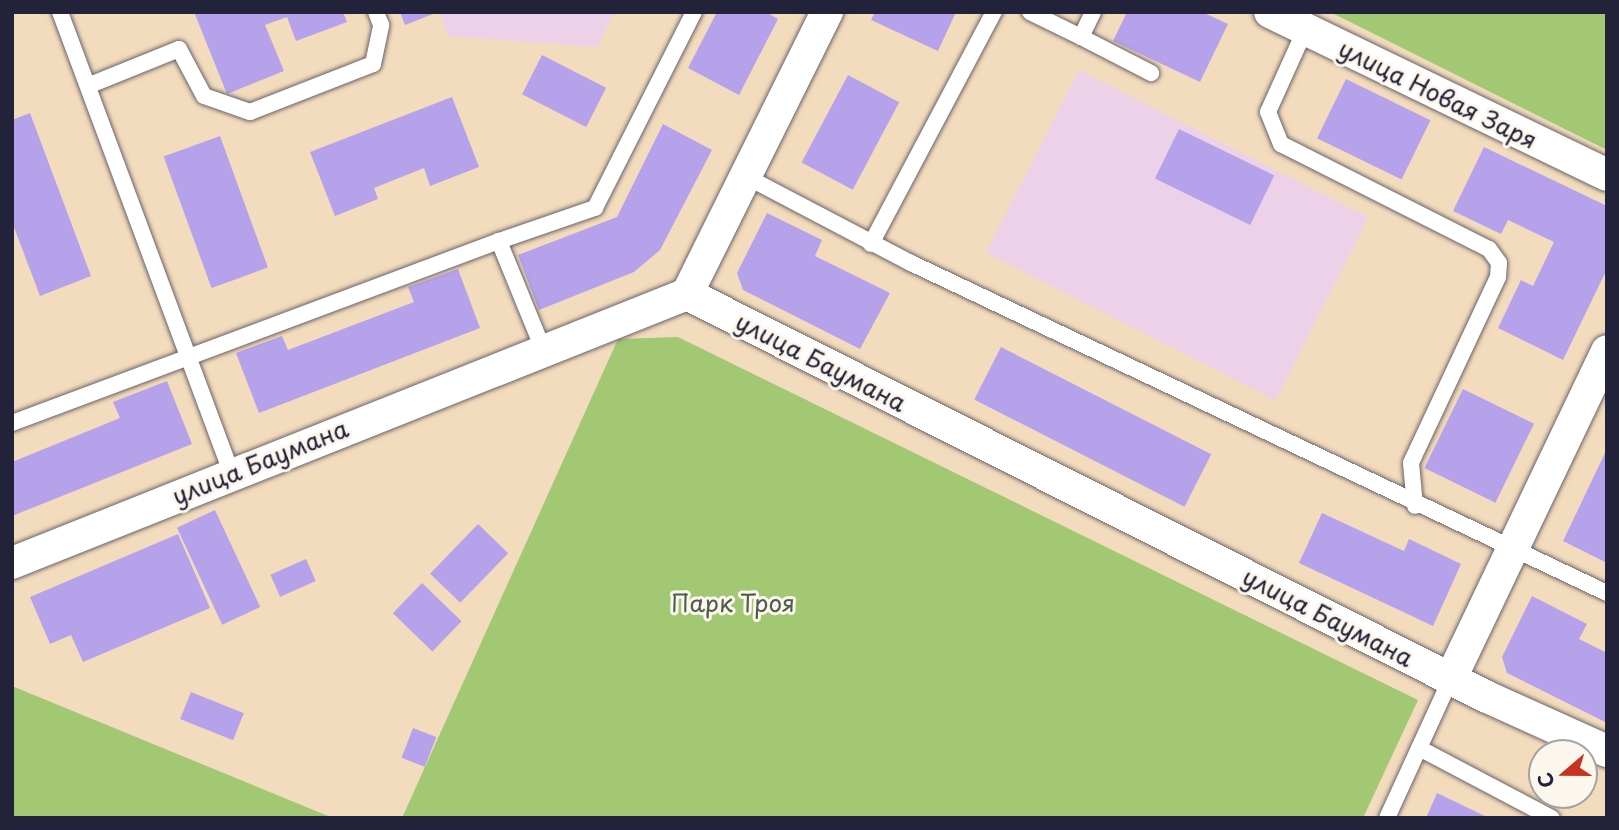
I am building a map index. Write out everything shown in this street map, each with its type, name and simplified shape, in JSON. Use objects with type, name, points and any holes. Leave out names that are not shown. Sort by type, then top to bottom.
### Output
[{"type":"street","points":[[687,294],[827,12]]},
{"type":"street","name":"улица Новая Заря","points":[[1270,12],[1607,175]]},
{"type":"street","name":"улица Баумана","points":[[12,563],[231,473],[687,294],[1451,678],[1607,751]]},
{"type":"street","points":[[1451,678],[1607,351]]},
{"type":"lane","points":[[60,12],[90,85],[231,473]]},
{"type":"lane","points":[[90,85],[179,49],[204,96],[250,112],[373,64],[381,25],[376,12]]},
{"type":"lane","points":[[12,423],[499,241],[595,208],[694,12]]},
{"type":"lane","points":[[871,244],[994,12]]},
{"type":"lane","points":[[1030,12],[1151,73]]},
{"type":"lane","points":[[1081,37],[1093,12]]},
{"type":"lane","points":[[1305,30],[1268,112],[1280,144],[1489,249],[1499,263],[1497,277],[1411,463],[1415,506]]},
{"type":"lane","points":[[746,176],[871,244],[1415,506],[1607,593]]},
{"type":"lane","points":[[499,241],[543,349]]},
{"type":"lane","points":[[1387,818],[1451,678]]},
{"type":"lane","points":[[1419,748],[1552,818]]},
{"type":"shaded area","points":[[439,12],[614,12],[598,47],[448,36]]},
{"type":"shaded area","points":[[1079,70],[1369,218],[1276,400],[986,253]]},
{"type":"green space","points":[[1330,12],[1607,12],[1607,150]]},
{"type":"green space","name":"Парк Троя","points":[[678,337],[1418,700],[1363,818],[402,818],[618,339]]},
{"type":"green space","points":[[12,686],[333,818],[12,818]]},
{"type":"building","points":[[194,12],[343,12],[347,22],[296,41],[287,17],[265,25],[284,71],[227,94]]},
{"type":"building","points":[[400,12],[438,12],[405,25]]},
{"type":"building","points":[[717,12],[766,12],[778,19],[739,95],[688,68]]},
{"type":"building","points":[[875,12],[956,12],[938,51],[871,20]]},
{"type":"building","points":[[1127,12],[1202,12],[1228,24],[1200,82],[1113,41]]},
{"type":"building","points":[[542,55],[606,88],[586,127],[522,94]]},
{"type":"building","points":[[848,75],[899,102],[853,190],[802,162]]},
{"type":"building","points":[[1346,79],[1430,120],[1402,180],[1317,138]]},
{"type":"building","points":[[452,97],[479,167],[430,186],[424,168],[374,188],[378,199],[335,216],[310,152]]},
{"type":"building","points":[[30,113],[91,276],[40,296],[12,222],[12,120]]},
{"type":"building","points":[[663,124],[712,150],[660,250],[634,272],[539,310],[518,255],[617,217]]},
{"type":"building","points":[[1179,129],[1274,175],[1250,225],[1155,178]]},
{"type":"building","points":[[220,136],[268,268],[212,288],[164,157]]},
{"type":"building","points":[[1484,147],[1607,206],[1607,269],[1563,360],[1498,328],[1521,280],[1533,286],[1554,242],[1508,220],[1501,234],[1453,211]]},
{"type":"building","points":[[767,213],[822,240],[815,256],[890,293],[860,349],[743,290],[737,273]]},
{"type":"building","points":[[458,269],[480,328],[259,413],[236,353],[282,336],[288,350],[414,302],[408,287]]},
{"type":"building","points":[[1001,347],[1211,454],[1184,507],[974,400]]},
{"type":"building","points":[[167,381],[192,444],[12,516],[12,462],[120,418],[113,402]]},
{"type":"building","points":[[1463,389],[1534,424],[1495,503],[1424,468]]},
{"type":"building","points":[[1605,453],[1607,454],[1607,563],[1563,541]]},
{"type":"building","points":[[215,510],[260,607],[222,625],[177,528]]},
{"type":"building","points":[[1322,513],[1404,551],[1409,539],[1461,564],[1433,626],[1299,563]]},
{"type":"building","points":[[478,524],[508,553],[460,603],[430,574]]},
{"type":"building","points":[[178,534],[210,608],[83,662],[71,635],[50,644],[30,597]]},
{"type":"building","points":[[306,559],[316,581],[280,597],[270,575]]},
{"type":"building","points":[[422,583],[462,621],[432,651],[393,613]]},
{"type":"building","points":[[1532,596],[1587,624],[1579,639],[1607,653],[1607,723],[1507,673],[1502,657]]},
{"type":"building","points":[[191,692],[244,713],[233,740],[180,719]]},
{"type":"building","points":[[413,728],[436,737],[425,767],[402,758]]},
{"type":"building","points":[[1437,793],[1489,818],[1426,818]]}]
